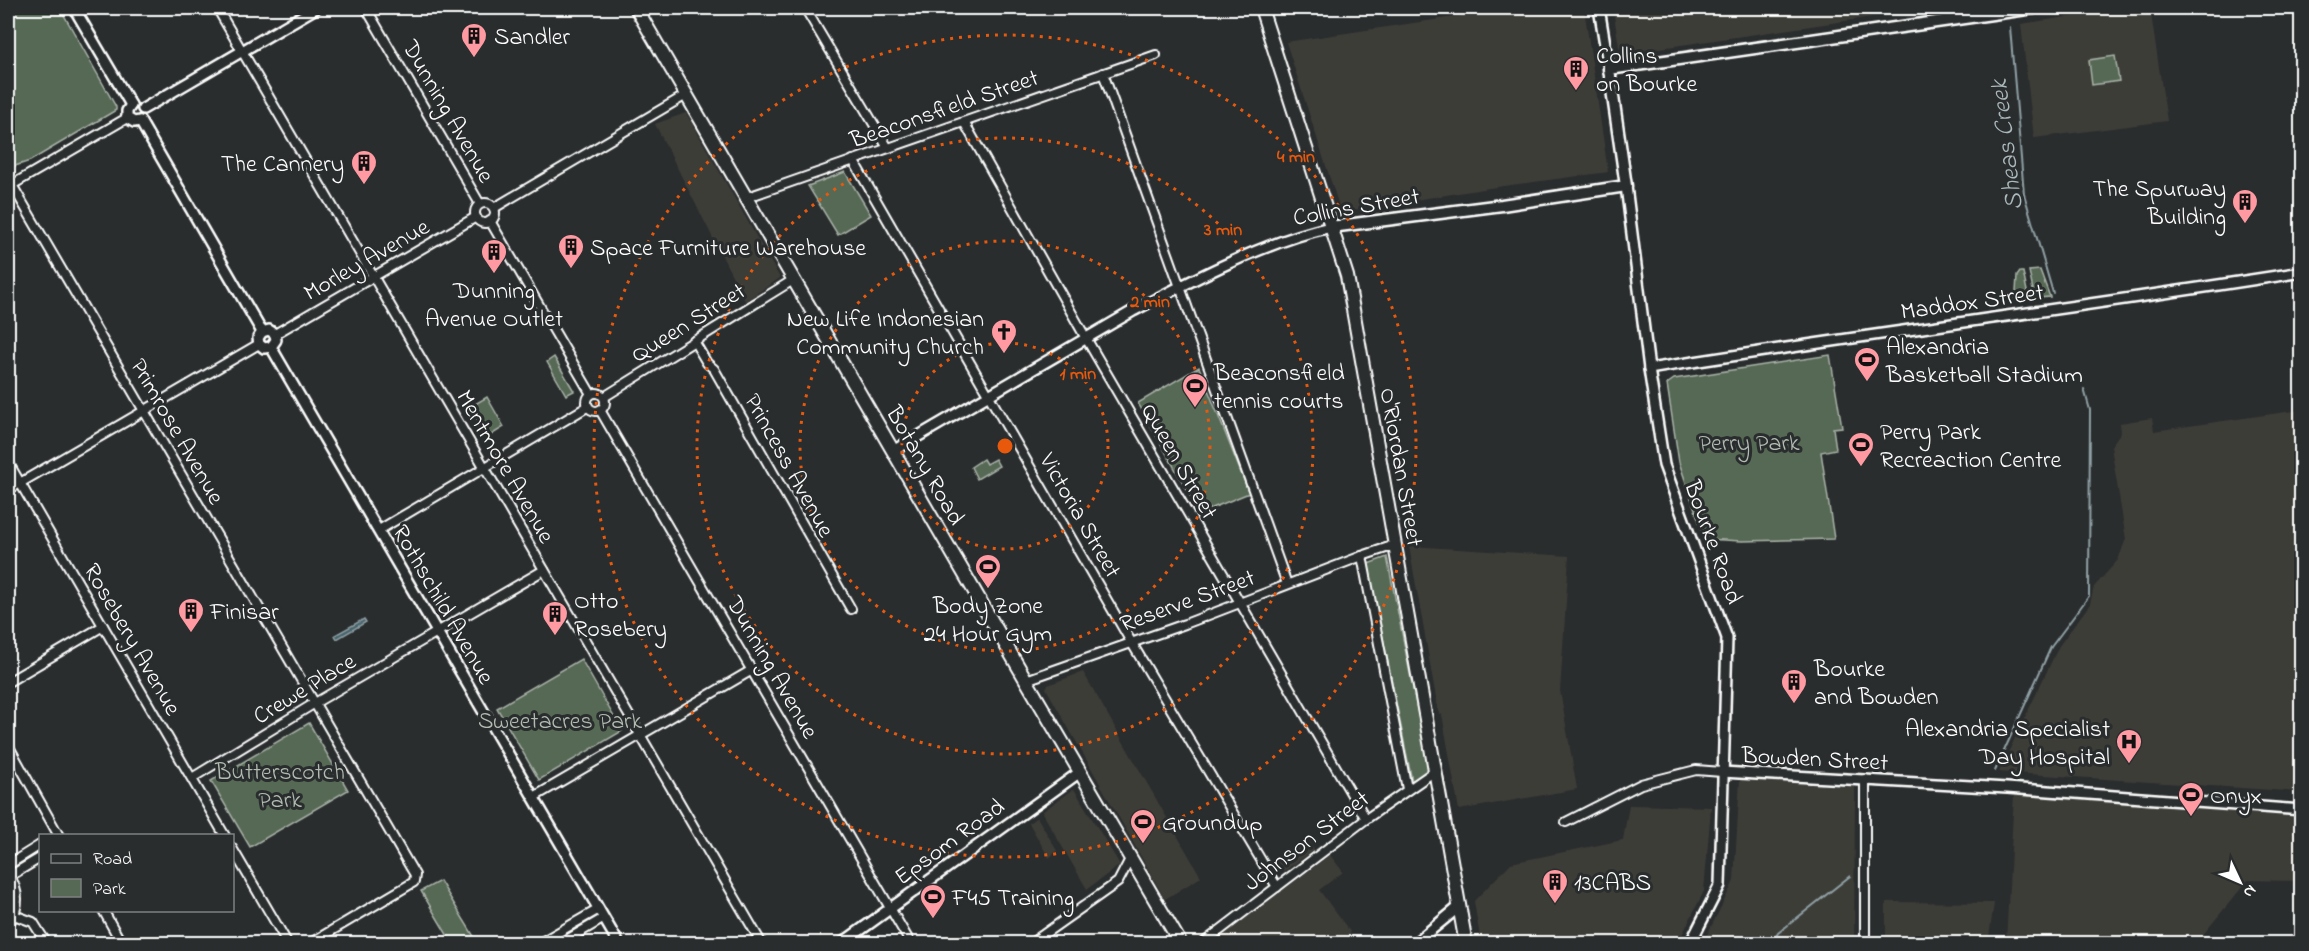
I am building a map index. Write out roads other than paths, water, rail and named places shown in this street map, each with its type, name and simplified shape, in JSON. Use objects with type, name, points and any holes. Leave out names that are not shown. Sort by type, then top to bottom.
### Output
[{"type":"main road","name":"Botany Road","points":[[636,8],[1181,944]]},
{"type":"main road","name":"O'Riordan Street","points":[[1261,8],[1347,276],[1466,944]]},
{"type":"main road","points":[[1609,69],[2034,8]]},
{"type":"main road","name":"Bourke Road","points":[[1609,69],[1626,186]]},
{"type":"main road","name":"Collins Street","points":[[1331,227],[1626,186]]},
{"type":"street","points":[[74,8],[131,105]]},
{"type":"street","name":"Mentmore Avenue","points":[[217,8],[762,944]]},
{"type":"street","points":[[143,109],[316,8]]},
{"type":"street","name":"Dunning Avenue","points":[[366,8],[480,204]]},
{"type":"street","points":[[805,8],[888,148]]},
{"type":"street","name":"Bourke Road","points":[[1599,8],[1609,69]]},
{"type":"street","name":"Beaconsfield Street","points":[[745,198],[1156,55]]},
{"type":"street","points":[[1103,73],[1287,584]]},
{"type":"street","points":[[494,208],[686,95]]},
{"type":"street","points":[[138,104],[143,109],[144,117],[140,121],[132,122],[128,118],[127,111],[131,105],[138,104]]},
{"type":"street","points":[[9,184],[128,118]]},
{"type":"street","points":[[140,121],[262,332]]},
{"type":"street","name":"Queen Street","points":[[964,122],[1087,340],[1366,819]]},
{"type":"street","name":"Victoria Street","points":[[853,160],[1131,642],[1277,887]]},
{"type":"street","name":"Primrose Avenue","points":[[9,184],[416,875],[414,882],[309,944]]},
{"type":"street","name":"Bourke Road","points":[[1626,186],[1649,369],[1664,465],[1727,638],[1720,885],[1690,944]]},
{"type":"street","points":[[488,203],[494,208],[494,215],[490,221],[481,222],[476,218],[475,210],[480,204],[488,203]]},
{"type":"street","name":"Morley Avenue","points":[[275,334],[476,218]]},
{"type":"street","points":[[490,221],[591,394]]},
{"type":"street","name":"Collins Street","points":[[893,451],[1087,340],[1133,311],[1180,287],[1297,235],[1331,227]]},
{"type":"street","name":"Maddox Street","points":[[1649,369],[2301,272]]},
{"type":"street","name":"Queen Street","points":[[604,397],[793,280]]},
{"type":"street","points":[[269,330],[275,334],[275,343],[271,347],[264,348],[259,344],[258,338],[262,332],[269,330]]},
{"type":"street","name":"Princess Avenue","points":[[694,341],[707,363],[714,369],[851,609]]},
{"type":"street","points":[[8,490],[259,344]]},
{"type":"street","name":"Rothschild Avenue","points":[[271,347],[619,944]]},
{"type":"street","points":[[596,393],[604,397],[605,405],[595,412],[588,407],[586,400],[591,394],[596,393]]},
{"type":"street","points":[[379,530],[588,407]]},
{"type":"street","name":"Dunning Avenue","points":[[600,410],[911,944]]},
{"type":"street","name":"Rosebery Avenue","points":[[8,462],[224,834]]},
{"type":"street","name":"Reserve Street","points":[[1026,680],[1395,545]]},
{"type":"street","points":[[1362,556],[1407,789]]},
{"type":"street","name":"Crewe Place","points":[[192,778],[315,703],[544,570]]},
{"type":"street","points":[[8,682],[103,626]]},
{"type":"street","points":[[534,797],[752,670]]},
{"type":"street","points":[[8,745],[57,834]]},
{"type":"street","points":[[1566,822],[1641,784],[1696,770],[1722,772]]},
{"type":"street","name":"Johnson Street","points":[[1202,944],[1366,819],[1435,771]]},
{"type":"street","name":"Epsom Road","points":[[841,944],[889,907],[1080,772]]},
{"type":"street","name":"Bowden Street","points":[[1722,772],[1865,779],[2301,810]]},
{"type":"street","points":[[1865,779],[1865,944]]},
{"type":"street","points":[[8,865],[39,846]]},
{"type":"street","points":[[234,851],[288,944]]},
{"type":"street","points":[[8,925],[14,915],[18,900],[17,891],[9,874],[39,859]]},
{"type":"street","points":[[1030,944],[1118,882],[1130,859]]},
{"type":"street","points":[[1414,944],[1460,906]]},
{"type":"street","points":[[104,912],[122,944]]},
{"type":"street","points":[[542,941],[601,913]]},
{"type":"street","points":[[542,941],[562,942],[601,913]]},
{"type":"street","points":[[14,915],[33,922],[48,944]]},
{"type":"water","points":[[364,619],[366,622],[337,639],[335,635]]},
{"type":"waterway","name":"Sheas Creek","points":[[2010,27],[2024,194],[2053,293]]},
{"type":"waterway","name":"Sheas Creek","points":[[1995,771],[2051,647],[2089,596],[2090,410],[2084,389]]},
{"type":"waterway","name":"Sheas Creek","points":[[1771,944],[1778,933],[1850,876]]},
{"type":"place","name":"Sandler","points":[[474,59]]},
{"type":"place","name":"Collins on Bourke","points":[[1576,92]]},
{"type":"place","name":"The Cannery","points":[[364,186]]},
{"type":"place","name":"The Spurway Building","points":[[2245,225]]},
{"type":"place","name":"Space Furniture Warehouse","points":[[571,270]]},
{"type":"place","name":"Dunning Avenue Outlet","points":[[494,275]]},
{"type":"place","name":"New Life Indonesian Community Church","points":[[1004,355]]},
{"type":"place","name":"Alexandria Basketball Stadium","points":[[1867,383]]},
{"type":"place","name":"Beaconsfield tennis courts","points":[[1195,409]]},
{"type":"place","name":"Perry Park Recreaction Centre","points":[[1861,468]]},
{"type":"place","name":"Body Zone 24 Hour Gym","points":[[988,590]]},
{"type":"place","name":"Finisar","points":[[191,634]]},
{"type":"place","name":"Otto Rosebery","points":[[555,637]]},
{"type":"place","name":"Bourke and Bowden","points":[[1794,705]]},
{"type":"place","name":"Alexandria Specialist Day Hospital","points":[[2129,765]]},
{"type":"place","name":"Onyx","points":[[2191,818]]},
{"type":"place","name":"Groundup","points":[[1143,845]]},
{"type":"place","name":"13CABS","points":[[1555,905]]},
{"type":"place","name":"F45 Training","points":[[933,920]]},
{"type":"park label","name":"Perry Park","points":[[1749,442]]},
{"type":"park label","name":"Sweetacres Park","points":[[560,720]]},
{"type":"park label","name":"Butterscotch Park","points":[[280,785]]}]
